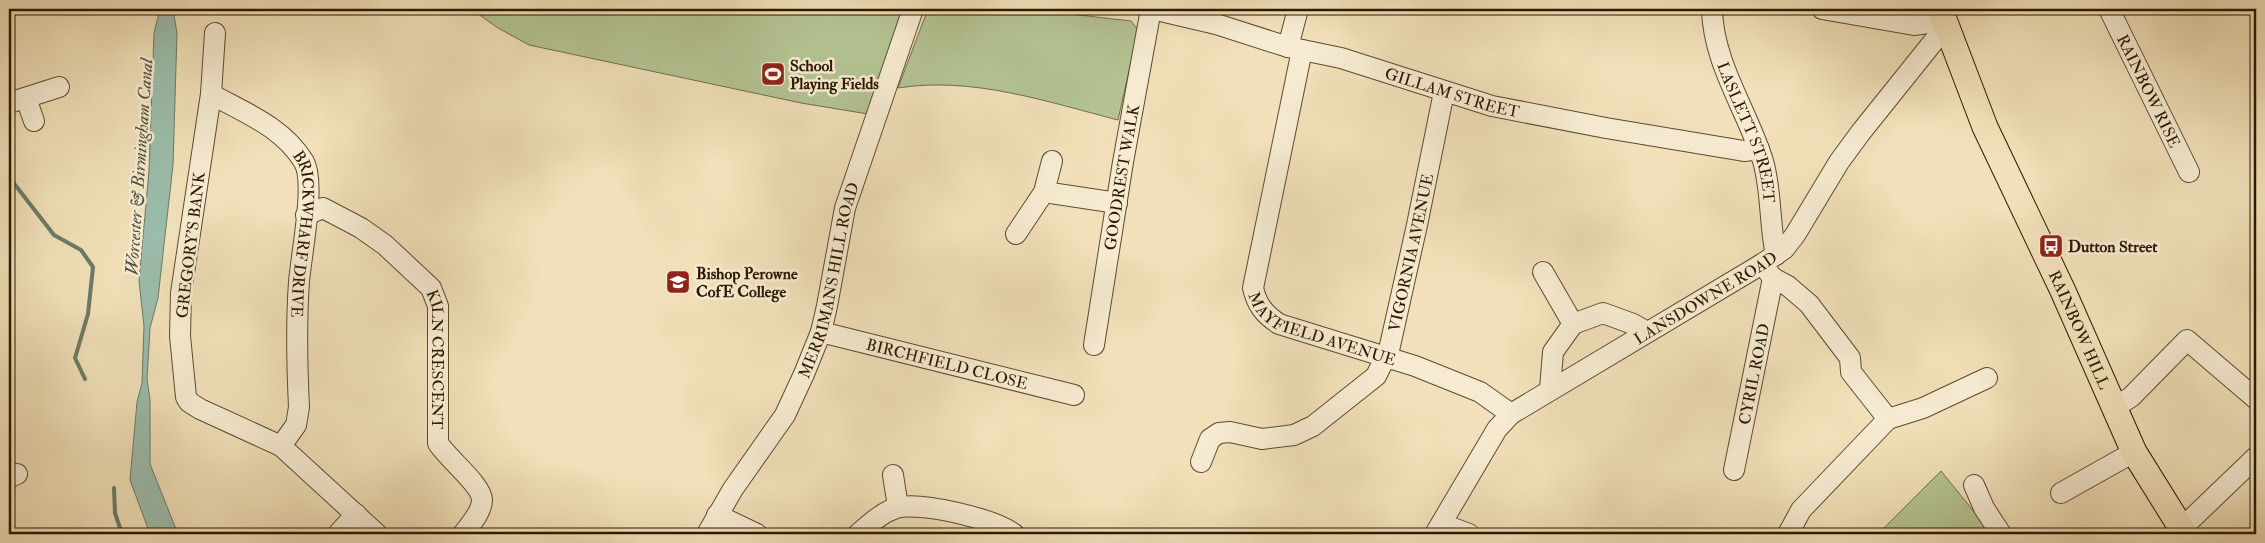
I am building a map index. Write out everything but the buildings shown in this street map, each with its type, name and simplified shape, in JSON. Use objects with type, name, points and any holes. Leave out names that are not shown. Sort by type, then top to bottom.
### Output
[{"type":"main road","name":"RAINBOW HILL","points":[[1943,17],[1985,127],[2134,452],[2183,531]]},
{"type":"street","name":"MERRIMANS HILL ROAD","points":[[707,534],[717,515],[785,416],[821,332],[845,208],[913,9]]},
{"type":"street","name":"GILLAM STREET","points":[[1152,9],[1216,24],[1295,48],[1341,58],[1492,106],[1606,128],[1744,151],[1759,149]]},
{"type":"street","name":"GOODREST WALK","points":[[1094,346],[1117,203],[1152,9]]},
{"type":"street","name":"MAYFIELD AVENUE","points":[[1298,9],[1295,48],[1254,288],[1257,303],[1267,316],[1279,324],[1415,366],[1480,392],[1511,414]]},
{"type":"street","name":"LASLETT STREET","points":[[1712,9],[1712,24],[1720,55],[1759,149],[1770,190],[1770,266]]},
{"type":"street","points":[[1822,9],[1914,25],[1928,23],[1943,17]]},
{"type":"street","name":"RAINBOW RISE","points":[[2109,9],[2189,172]]},
{"type":"street","name":"LANSDOWNE ROAD","points":[[1439,529],[1497,429],[1511,414],[1647,332],[1770,266],[1795,235],[1839,162],[1943,17]]},
{"type":"street","name":"GREGORY'S BANK","points":[[215,33],[210,94],[181,293],[180,336],[186,397],[189,402],[200,409],[281,446],[376,534]]},
{"type":"street","points":[[34,121],[17,101],[59,87]]},
{"type":"street","name":"VIGORNIA AVENUE","points":[[1201,462],[1210,439],[1219,433],[1230,432],[1262,439],[1294,435],[1313,426],[1376,376],[1387,357],[1418,225],[1444,92]]},
{"type":"street","name":"BRICKWHARF DRIVE","points":[[210,94],[270,126],[292,145],[305,164],[309,190],[299,283],[299,407],[296,424],[281,446]]},
{"type":"street","points":[[1016,234],[1044,192],[1052,161]]},
{"type":"street","points":[[1044,192],[1117,203]]},
{"type":"street","name":"KILN CRESCENT","points":[[306,215],[323,208],[361,228],[385,245],[431,288],[438,306],[438,443],[446,455],[476,485],[482,500],[479,511],[464,534]]},
{"type":"street","points":[[1770,266],[1788,286],[1809,304],[1850,358],[1851,372],[1888,419]]},
{"type":"street","name":"CYRIL ROAD","points":[[1734,470],[1770,266]]},
{"type":"street","points":[[1543,272],[1573,324]]},
{"type":"street","points":[[1550,389],[1553,352],[1573,324],[1603,313],[1633,324],[1647,332]]},
{"type":"street","name":"BIRCHFIELD CLOSE","points":[[821,332],[1074,395]]},
{"type":"street","points":[[2115,407],[2131,397],[2187,340],[2256,399]]},
{"type":"street","points":[[1788,534],[1800,510],[1888,419],[1923,408],[1987,378]]},
{"type":"street","points":[[2061,493],[2134,452]]},
{"type":"street","points":[[2183,531],[2256,457]]},
{"type":"street","points":[[893,476],[898,507]]},
{"type":"street","points":[[1974,485],[1984,508],[2001,534]]},
{"type":"street","points":[[858,534],[874,519],[898,507],[929,506],[988,522],[1014,534]]},
{"type":"street","points":[[338,534],[356,514]]},
{"type":"street","points":[[717,515],[757,534]]},
{"type":"street","points":[[1439,529],[1469,534]]},
{"type":"shaded area","points":[[160,9],[173,9],[177,33],[173,165],[158,298],[150,328],[147,379],[150,400],[150,464],[178,534],[150,534],[130,480],[137,402],[142,383],[144,326],[139,281],[149,171],[154,33]]},
{"type":"shaded area","name":"School Playing Fields","points":[[471,9],[902,9],[868,114],[801,103],[529,45],[498,28]]},
{"type":"shaded area","points":[[928,9],[1027,9],[1131,21],[1138,30],[1118,120],[1037,99],[982,88],[926,85],[898,88]]},
{"type":"shaded area","points":[[1941,471],[1992,534],[1878,534]]},
{"type":"waterway","points":[[9,177],[54,235],[81,250],[93,267],[88,314],[75,358],[85,379]]},
{"type":"waterway","points":[[114,488],[115,513],[122,534]]},
{"type":"place","name":"School Playing Fields","points":[[773,74]]},
{"type":"place","name":"Dutton Street","points":[[2051,246]]},
{"type":"place","name":"Bishop Perowne CofE College","points":[[678,282]]},
{"type":"water label","name":"Worcester & Birmingham Canal","points":[[139,167]]}]
